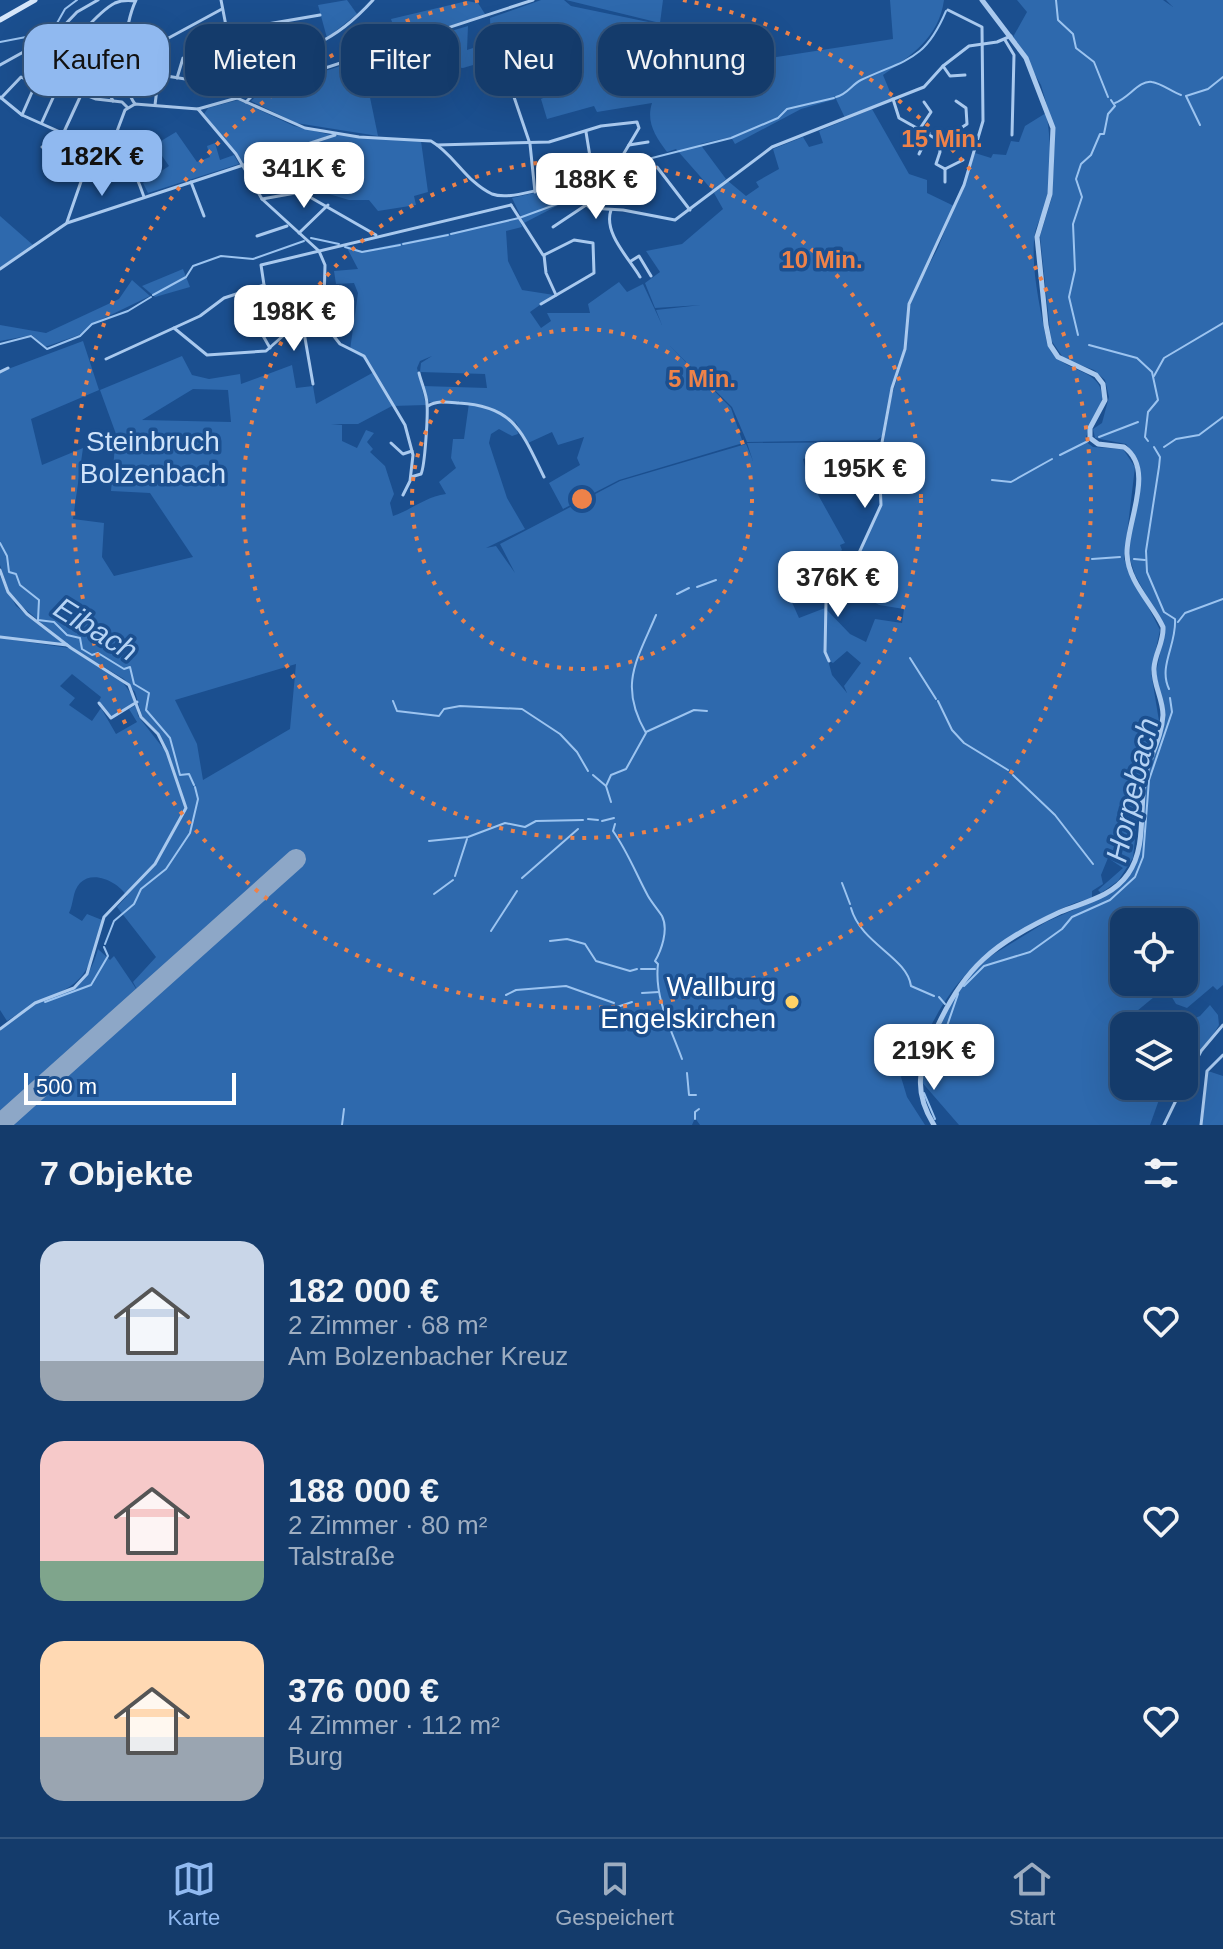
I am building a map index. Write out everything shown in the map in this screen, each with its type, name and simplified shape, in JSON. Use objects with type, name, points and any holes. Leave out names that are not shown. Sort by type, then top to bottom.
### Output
[{"type":"main road","points":[[0,20],[35,0]]},
{"type":"street","points":[[67,223],[84,173],[108,153],[131,106],[126,21],[135,0],[116,2],[90,24]]},
{"type":"street","points":[[221,0],[225,28],[231,31],[320,15]]},
{"type":"street","points":[[325,41],[373,0]]},
{"type":"street","points":[[325,67],[533,0]]},
{"type":"street","points":[[934,1125],[918,1091],[923,1059],[954,991],[977,963],[1045,920],[1104,895],[1127,876],[1137,853],[1145,775],[1162,723],[1154,672],[1163,627],[1139,587],[1127,557],[1137,464],[1124,447],[1098,444],[1090,438],[1090,428],[1105,400],[1103,384],[1096,375],[1058,357],[1048,340],[1037,243],[1050,199],[1055,140],[1038,83],[1018,47],[1008,38],[982,0]]},
{"type":"street","points":[[0,65],[56,34],[77,12],[96,1],[100,13]]},
{"type":"street","points":[[169,38],[222,9]]},
{"type":"street","points":[[829,661],[825,652],[824,607],[853,566],[865,534],[879,514],[879,459],[889,400],[905,349],[910,299],[964,185],[983,121],[981,25],[948,10]]},
{"type":"street","points":[[553,227],[586,205],[671,220],[690,210],[772,147],[930,84],[943,66],[969,46],[1008,38]]},
{"type":"street","points":[[1008,38],[1014,55],[1012,135]]},
{"type":"street","points":[[177,78],[185,57]]},
{"type":"street","points":[[943,66],[950,76],[965,75]]},
{"type":"street","points":[[24,78],[21,77],[0,97],[22,115],[130,165],[144,197]]},
{"type":"street","points":[[169,77],[185,79]]},
{"type":"street","points":[[22,115],[30,96]]},
{"type":"street","points":[[42,123],[54,96]]},
{"type":"street","points":[[81,96],[63,134],[42,147],[84,173]]},
{"type":"street","points":[[86,96],[131,106],[198,109],[237,98],[296,125],[338,134],[425,140],[437,145],[480,187],[511,197],[563,184],[576,186],[617,165],[638,123],[632,120],[560,140],[530,144],[437,145]]},
{"type":"street","points":[[110,96],[113,101]]},
{"type":"street","points":[[155,105],[156,96]]},
{"type":"street","points":[[246,102],[252,96]]},
{"type":"street","points":[[513,96],[530,144],[535,192]]},
{"type":"street","points":[[122,102],[130,97]]},
{"type":"street","points":[[893,99],[899,118],[921,127],[940,142]]},
{"type":"street","points":[[945,169],[936,164],[940,142],[967,124],[966,108],[956,101]]},
{"type":"street","points":[[921,127],[931,112],[924,102]]},
{"type":"street","points":[[198,109],[243,167],[262,199],[287,226],[319,251],[325,265],[324,303],[329,330]]},
{"type":"street","points":[[586,132],[593,176]]},
{"type":"street","points":[[919,154],[929,133]]},
{"type":"street","points":[[0,269],[67,223],[338,134]]},
{"type":"street","points":[[629,145],[648,142]]},
{"type":"street","points":[[945,169],[963,160]]},
{"type":"street","points":[[657,167],[690,210]]},
{"type":"street","points":[[945,169],[945,182]]},
{"type":"street","points":[[191,182],[204,216]]},
{"type":"street","points":[[576,186],[586,205]]},
{"type":"street","points":[[262,199],[301,192],[380,236]]},
{"type":"street","points":[[511,197],[511,205],[544,255],[546,273],[556,295]]},
{"type":"street","points":[[299,233],[328,205]]},
{"type":"street","points":[[270,348],[258,328],[267,305],[261,265],[511,205]]},
{"type":"street","points":[[612,209],[609,223],[614,237],[640,277]]},
{"type":"street","points":[[257,236],[287,226]]},
{"type":"street","points":[[541,304],[594,273],[593,243],[574,240],[544,255]]},
{"type":"street","points":[[631,261],[639,256],[651,276]]},
{"type":"street","points":[[106,359],[208,312],[224,298],[264,285]]},
{"type":"street","points":[[267,305],[289,304],[300,322],[313,384]]},
{"type":"street","points":[[174,328],[207,355],[248,354],[270,348],[300,322],[313,321],[329,330],[340,344],[359,352],[371,365],[388,401],[402,419],[412,451],[411,477],[403,495]]},
{"type":"street","points":[[0,372],[8,368]]},
{"type":"street","points":[[411,477],[421,474],[425,466],[423,435],[428,406],[419,373]]},
{"type":"street","points":[[428,406],[436,402],[486,405],[511,419],[544,477]]},
{"type":"street","points":[[391,443],[403,454],[412,451]]},
{"type":"street","points":[[818,470],[844,462],[879,459]]},
{"type":"street","points":[[0,570],[8,592],[27,614],[67,645],[121,678],[137,702],[141,717],[158,734],[185,801],[184,815],[155,864],[104,917],[93,963],[81,981],[70,990],[35,1003],[0,1029]]},
{"type":"street","points":[[0,637],[67,645]]},
{"type":"street","points":[[99,703],[111,718],[137,702]]},
{"type":"street","points":[[1198,1057],[1223,1025]]},
{"type":"street","points":[[1201,1125],[1207,1071],[1223,1055]]},
{"type":"street","points":[[1164,1125],[1176,1100]]},
{"type":"green space","points":[[347,0],[357,14],[327,38],[318,5]]},
{"type":"green space","points":[[541,0],[564,0],[571,6],[658,24],[598,24],[598,96],[774,96],[774,57],[893,39],[890,0],[944,0],[930,35],[914,52],[883,75],[893,99],[845,118],[836,99],[801,109],[735,144],[731,137],[700,144],[726,179],[713,191],[676,149],[667,152],[651,123],[652,103],[597,112],[594,106],[547,119],[541,99],[545,96],[582,96],[582,24],[490,24],[490,18]]},
{"type":"green space","points":[[566,0],[663,0],[660,23]]},
{"type":"green space","points":[[1017,0],[1163,0],[1173,7],[1166,0],[1223,0],[1223,985],[1217,990],[1213,986],[1187,1008],[1176,1004],[1171,996],[1198,996],[1198,908],[1110,908],[1110,996],[1159,996],[1138,1012],[1110,1012],[1110,1100],[1159,1100],[1150,1125],[959,1125],[920,1080],[950,1002],[961,985],[989,957],[1046,922],[1103,897],[1133,869],[1147,777],[1165,718],[1156,673],[1165,629],[1135,575],[1129,556],[1138,460],[1126,444],[1095,438],[1093,429],[1102,423],[1109,397],[1105,380],[1094,370],[1064,359],[1051,340],[1040,236],[1052,197],[1055,133],[1041,85],[1013,37],[1027,12]]},
{"type":"green space","points":[[467,1],[478,3],[485,14],[455,24],[393,24],[391,19]]},
{"type":"green space","points":[[468,26],[467,50],[475,47],[475,64],[459,67],[459,29]]},
{"type":"green space","points":[[341,66],[341,96],[370,96],[378,136],[296,123],[251,101],[256,96],[325,96],[325,71]]},
{"type":"green space","points":[[238,100],[294,126],[331,135],[245,165],[204,114],[208,108]]},
{"type":"green space","name":"Steinbruch Bolzenbach","points":[[872,109],[909,174],[927,180],[927,193],[954,206],[909,301],[905,348],[892,387],[884,435],[877,440],[747,442],[732,407],[669,345],[731,408],[743,443],[619,480],[563,509],[549,483],[580,465],[577,458],[584,437],[558,445],[552,432],[528,443],[515,421],[518,434],[512,436],[499,429],[491,434],[489,443],[507,498],[525,529],[486,548],[496,546],[515,573],[500,544],[620,481],[746,444],[753,461],[747,443],[880,442],[876,458],[840,462],[838,449],[803,459],[807,475],[845,543],[840,545],[842,550],[835,558],[848,569],[838,577],[820,559],[791,600],[799,618],[825,608],[850,634],[866,642],[875,619],[902,623],[904,609],[879,605],[865,597],[880,570],[856,561],[882,505],[880,459],[886,456],[881,458],[892,395],[906,349],[908,313],[914,293],[938,248],[975,153],[991,158],[993,154],[1006,155],[1011,141],[1019,142],[1025,126],[1046,113],[1050,146],[1049,184],[1034,245],[1041,313],[1050,350],[1057,358],[1085,373],[1100,386],[1102,401],[1085,441],[1093,447],[1123,449],[1135,467],[1124,559],[1160,630],[1151,672],[1159,721],[1141,782],[1133,858],[1118,881],[1101,893],[1098,890],[1123,868],[1108,858],[1101,875],[1103,884],[1092,891],[1092,898],[1060,909],[1007,940],[972,968],[959,983],[901,1077],[907,1097],[925,1125],[700,1125],[695,1118],[692,1125],[0,1125],[0,1031],[29,1007],[7,1021],[0,1010],[0,638],[69,648],[122,681],[136,701],[111,718],[99,701],[101,697],[72,674],[60,686],[75,698],[69,705],[92,721],[101,708],[116,734],[137,722],[129,709],[136,705],[138,716],[163,748],[158,732],[142,716],[135,692],[124,679],[70,647],[11,597],[0,565],[0,372],[83,341],[99,390],[31,419],[42,465],[83,448],[73,519],[104,523],[102,557],[114,576],[193,557],[150,493],[111,491],[116,434],[100,390],[182,356],[192,375],[209,379],[240,374],[241,384],[292,365],[296,388],[313,386],[316,404],[374,372],[369,362],[350,350],[358,293],[354,283],[336,284],[334,271],[358,269],[346,246],[362,251],[519,219],[522,227],[506,231],[508,261],[522,290],[554,295],[530,312],[541,328],[551,321],[547,313],[590,313],[588,304],[619,282],[627,292],[643,284],[662,325],[656,310],[701,305],[655,308],[645,283],[660,272],[646,251],[682,244],[723,209],[714,193],[728,181],[746,196],[759,187],[756,182],[779,169],[773,149],[803,137],[809,147],[823,143],[819,131]],"holes":[[[432,356],[421,363],[420,372],[485,374],[487,388],[423,386],[429,402],[469,403],[464,439],[453,439],[451,458],[456,468],[439,482],[446,494],[393,516],[390,503],[394,494],[385,466],[370,452],[373,449],[367,442],[374,433],[366,430],[357,448],[342,441],[342,425],[331,424],[358,424],[392,406],[426,405],[417,368],[420,361]],[[193,389],[228,390],[231,422],[142,420]],[[847,651],[861,663],[844,686],[847,693],[832,675],[828,660],[833,663]],[[296,664],[290,729],[203,780],[197,744],[175,700]],[[92,877],[106,879],[127,896],[117,907],[156,957],[133,982],[139,993],[114,956],[110,960],[98,949],[84,979],[71,988],[48,998],[71,986],[89,965],[102,920],[87,914],[82,921],[69,913],[80,883]]]},
{"type":"green space","points":[[176,132],[197,162],[210,157],[207,146],[215,143],[220,160],[234,155],[239,164],[148,193],[143,183],[169,166],[158,150],[161,141]]},
{"type":"green space","points":[[338,135],[421,141],[428,192],[414,196],[416,205],[378,211],[369,200],[349,200],[329,194],[330,170],[296,169],[289,153]]},
{"type":"green space","points":[[569,185],[580,194],[524,223],[512,198]]},
{"type":"green space","points":[[0,216],[33,245],[0,268]]},
{"type":"green space","points":[[183,269],[190,287],[155,297],[142,286]]},
{"type":"green space","points":[[132,280],[150,296],[92,324],[79,335],[45,347],[32,335],[0,341],[0,325],[46,333],[119,299]]},
{"type":"green space","points":[[0,576],[16,606],[63,642],[61,645],[0,636]]},
{"type":"green space","points":[[1210,1005],[1218,1015],[1219,1025],[1198,1060],[1198,1017]]},
{"type":"green space","points":[[1208,1071],[1223,1076],[1223,1125],[1202,1125]]},
{"type":"waterway","points":[[0,42],[52,32],[65,9],[77,0]]},
{"type":"waterway","name":"Horpebach","points":[[1056,0],[1058,20],[1073,34],[1076,48],[1094,62],[1108,97]]},
{"type":"waterway","points":[[836,97],[861,80],[902,62],[922,49],[946,11]]},
{"type":"waterway","points":[[1200,125],[1186,96],[1208,89],[1223,77]]},
{"type":"waterway","points":[[1115,103],[1147,82],[1159,84],[1181,95]]},
{"type":"waterway","points":[[652,158],[731,138],[778,118],[787,109],[834,98]]},
{"type":"waterway","name":"Horpebach","points":[[1078,335],[1069,297],[1075,270],[1073,224],[1082,197],[1076,179],[1081,164],[1091,155],[1100,134],[1104,134],[1108,114],[1115,106],[1111,100]]},
{"type":"waterway","points":[[621,166],[649,159]]},
{"type":"waterway","points":[[583,194],[614,170]]},
{"type":"waterway","points":[[451,234],[519,218],[579,196]]},
{"type":"waterway","points":[[403,244],[448,235]]},
{"type":"waterway","points":[[311,238],[339,244]]},
{"type":"waterway","points":[[153,295],[186,277],[193,266],[221,256],[253,259],[304,241]]},
{"type":"waterway","points":[[345,247],[362,252],[400,245]]},
{"type":"waterway","points":[[0,344],[31,336],[47,349],[80,336],[92,324],[128,311],[151,297]]},
{"type":"waterway","points":[[1154,376],[1164,358],[1223,323]]},
{"type":"waterway","name":"Horpebach","points":[[1089,345],[1137,358],[1152,372],[1158,400],[1148,412],[1145,437],[1148,441]]},
{"type":"waterway","points":[[1164,447],[1176,439],[1199,435],[1223,417]]},
{"type":"waterway","points":[[1099,437],[1138,422]]},
{"type":"waterway","points":[[1060,455],[1088,441]]},
{"type":"waterway","name":"Horpebach","points":[[1154,447],[1160,457],[1146,551],[1147,572],[1164,612],[1175,619],[1166,672],[1169,689]]},
{"type":"waterway","points":[[992,480],[1011,482],[1052,459]]},
{"type":"waterway","name":"Eibach","points":[[0,543],[7,556],[9,572],[16,574],[20,585],[39,600],[38,620],[54,622],[67,635],[80,638],[82,649],[92,655],[98,653],[124,669],[130,667],[134,684],[149,693],[146,710],[170,738],[180,775],[189,774],[194,785]]},
{"type":"waterway","points":[[1092,559],[1120,557]]},
{"type":"waterway","points":[[1134,559],[1145,560]]},
{"type":"waterway","points":[[697,587],[716,580]]},
{"type":"waterway","points":[[677,594],[689,588]]},
{"type":"waterway","points":[[1178,622],[1185,613],[1223,599]]},
{"type":"waterway","points":[[606,786],[611,775],[626,769],[646,733],[633,701],[633,673],[656,615]]},
{"type":"waterway","points":[[910,658],[936,699]]},
{"type":"waterway","name":"Horpebach","points":[[964,986],[984,966],[1030,952],[1062,929],[1072,917],[1110,900],[1135,877],[1143,857],[1149,780],[1172,712],[1170,698]]},
{"type":"waterway","points":[[393,701],[397,711],[439,716],[444,709],[460,706],[522,709],[560,734],[577,752],[588,771]]},
{"type":"waterway","points":[[938,701],[952,730],[964,743],[1008,770]]},
{"type":"waterway","points":[[646,732],[694,710],[707,711]]},
{"type":"waterway","points":[[593,775],[606,786],[611,802]]},
{"type":"waterway","points":[[1013,775],[1055,815],[1093,864]]},
{"type":"waterway","name":"Eibach","points":[[105,944],[114,921],[134,904],[141,889],[166,869],[190,833],[198,799],[195,787]]},
{"type":"waterway","points":[[602,821],[614,818]]},
{"type":"waterway","points":[[588,819],[598,820]]},
{"type":"waterway","points":[[429,841],[468,837],[505,823],[525,827],[536,821],[583,820]]},
{"type":"waterway","points":[[615,824],[613,831],[664,922],[663,940],[655,961],[658,964],[657,976],[664,1013],[682,1059]]},
{"type":"waterway","points":[[522,878],[578,829]]},
{"type":"waterway","points":[[455,876],[467,839]]},
{"type":"waterway","points":[[434,894],[453,880]]},
{"type":"waterway","points":[[842,883],[850,904]]},
{"type":"waterway","points":[[491,931],[517,891]]},
{"type":"waterway","points":[[851,908],[864,931],[901,967],[911,986],[934,996]]},
{"type":"waterway","points":[[550,941],[567,939],[585,944],[596,961],[630,971],[637,969]]},
{"type":"waterway","name":"Eibach","points":[[45,1002],[91,985],[108,956],[104,947]]},
{"type":"waterway","points":[[641,969],[655,969]]},
{"type":"waterway","points":[[506,995],[516,990],[566,986],[614,1003]]},
{"type":"waterway","points":[[642,993],[659,992]]},
{"type":"waterway","name":"Horpebach","points":[[947,1026],[958,994]]},
{"type":"waterway","points":[[939,997],[945,1004]]},
{"type":"waterway","points":[[617,1007],[632,1002]]},
{"type":"waterway","name":"Horpebach","points":[[924,1072],[940,1043]]},
{"type":"waterway","points":[[687,1073],[689,1095],[696,1095]]},
{"type":"waterway","name":"Horpebach","points":[[924,1093],[935,1119]]},
{"type":"waterway","points":[[342,1125],[344,1109]]},
{"type":"waterway","points":[[695,1119],[695,1112],[699,1109]]},
{"type":"runway","points":[[0,1124],[296,859]]},
{"type":"place","name":"Wallburg Engelskirchen","points":[[792,1002]]}]
